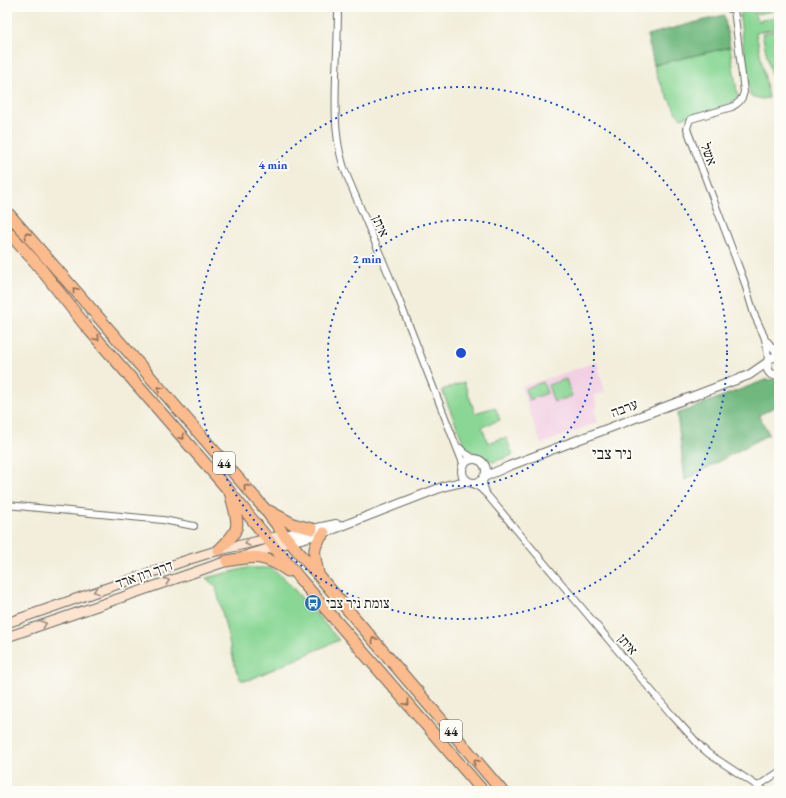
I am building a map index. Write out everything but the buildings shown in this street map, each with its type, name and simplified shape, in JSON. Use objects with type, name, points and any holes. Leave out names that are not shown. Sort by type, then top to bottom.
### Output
[{"type":"highway","name":"44","points":[[7,212],[48,257],[122,346],[264,508],[319,576],[400,669],[502,791]]},
{"type":"highway","name":"44","points":[[7,231],[37,264],[85,325],[230,492],[300,579],[483,791]]},
{"type":"highway","points":[[219,550],[235,534],[237,527],[237,519],[230,492]]},
{"type":"highway","points":[[264,508],[292,524],[312,529]]},
{"type":"highway","points":[[319,576],[314,551],[316,544],[324,532]]},
{"type":"highway","points":[[227,561],[249,557],[259,557],[276,562],[300,579]]},
{"type":"main road","name":"דרך רון ארד","points":[[7,623],[219,550],[288,539]]},
{"type":"main road","name":"דרך רון ארד","points":[[7,637],[227,561],[270,543]]},
{"type":"street","name":"איתן","points":[[338,7],[336,120],[341,158],[347,176],[388,272],[464,467]]},
{"type":"street","name":"אשל","points":[[733,8],[744,92],[743,97],[737,105],[691,119],[687,129],[742,275],[754,314],[764,336],[767,347],[768,361]]},
{"type":"street","name":"אשל","points":[[764,336],[779,356]]},
{"type":"street","name":"ערבה","points":[[749,375],[773,357],[779,356]]},
{"type":"street","points":[[768,361],[768,370],[776,376]]},
{"type":"street","name":"ערבה","points":[[484,478],[509,466],[749,375],[766,373],[776,376]]},
{"type":"street","name":"איתן","points":[[456,444],[465,453],[479,462]]},
{"type":"street","points":[[288,539],[324,532],[445,486],[478,482],[484,478],[486,469],[479,462],[470,460],[457,477],[445,486]]},
{"type":"street","name":"ערבה","points":[[479,462],[489,466],[509,466]]},
{"type":"street","points":[[464,467],[464,477],[470,482]]},
{"type":"street","name":"איתן","points":[[484,478],[483,484],[488,496]]},
{"type":"street","name":"איתן","points":[[470,482],[480,488],[488,496],[667,710],[697,743],[709,754],[765,791]]},
{"type":"street","points":[[7,505],[163,520],[194,526]]},
{"type":"street","points":[[288,539],[312,529],[362,518]]},
{"type":"street","points":[[758,786],[779,772]]},
{"type":"shaded area","points":[[597,362],[605,392],[594,396],[598,408],[594,409],[598,422],[541,444],[521,387]]},
{"type":"green space","points":[[746,7],[750,7],[758,21],[779,16],[779,28],[756,33],[769,98],[762,99],[750,96],[740,19],[740,15]]},
{"type":"green space","points":[[754,7],[779,7],[779,10],[756,14]]},
{"type":"green space","points":[[724,15],[730,47],[654,65],[647,35]]},
{"type":"green space","points":[[779,30],[779,99],[777,99],[762,34]]},
{"type":"green space","points":[[730,47],[738,98],[733,102],[719,108],[681,118],[677,114],[658,79],[654,65]]},
{"type":"green space","points":[[566,379],[572,396],[554,402],[548,385]]},
{"type":"green space","points":[[775,379],[779,392],[779,405],[759,415],[769,434],[685,480],[677,414],[765,380]]},
{"type":"green space","points":[[464,382],[475,413],[495,407],[500,420],[482,427],[488,443],[506,437],[513,455],[493,462],[468,449],[464,444],[442,390]]},
{"type":"green space","points":[[543,382],[547,393],[529,400],[525,389]]},
{"type":"green space","points":[[247,568],[271,568],[284,578],[339,640],[249,680],[241,680],[236,670],[216,587],[206,578]]},
{"type":"place","name":"צומת ניר צבי","points":[[313,603]]},
{"type":"district","name":"ניר צבי","points":[[612,453]]}]
